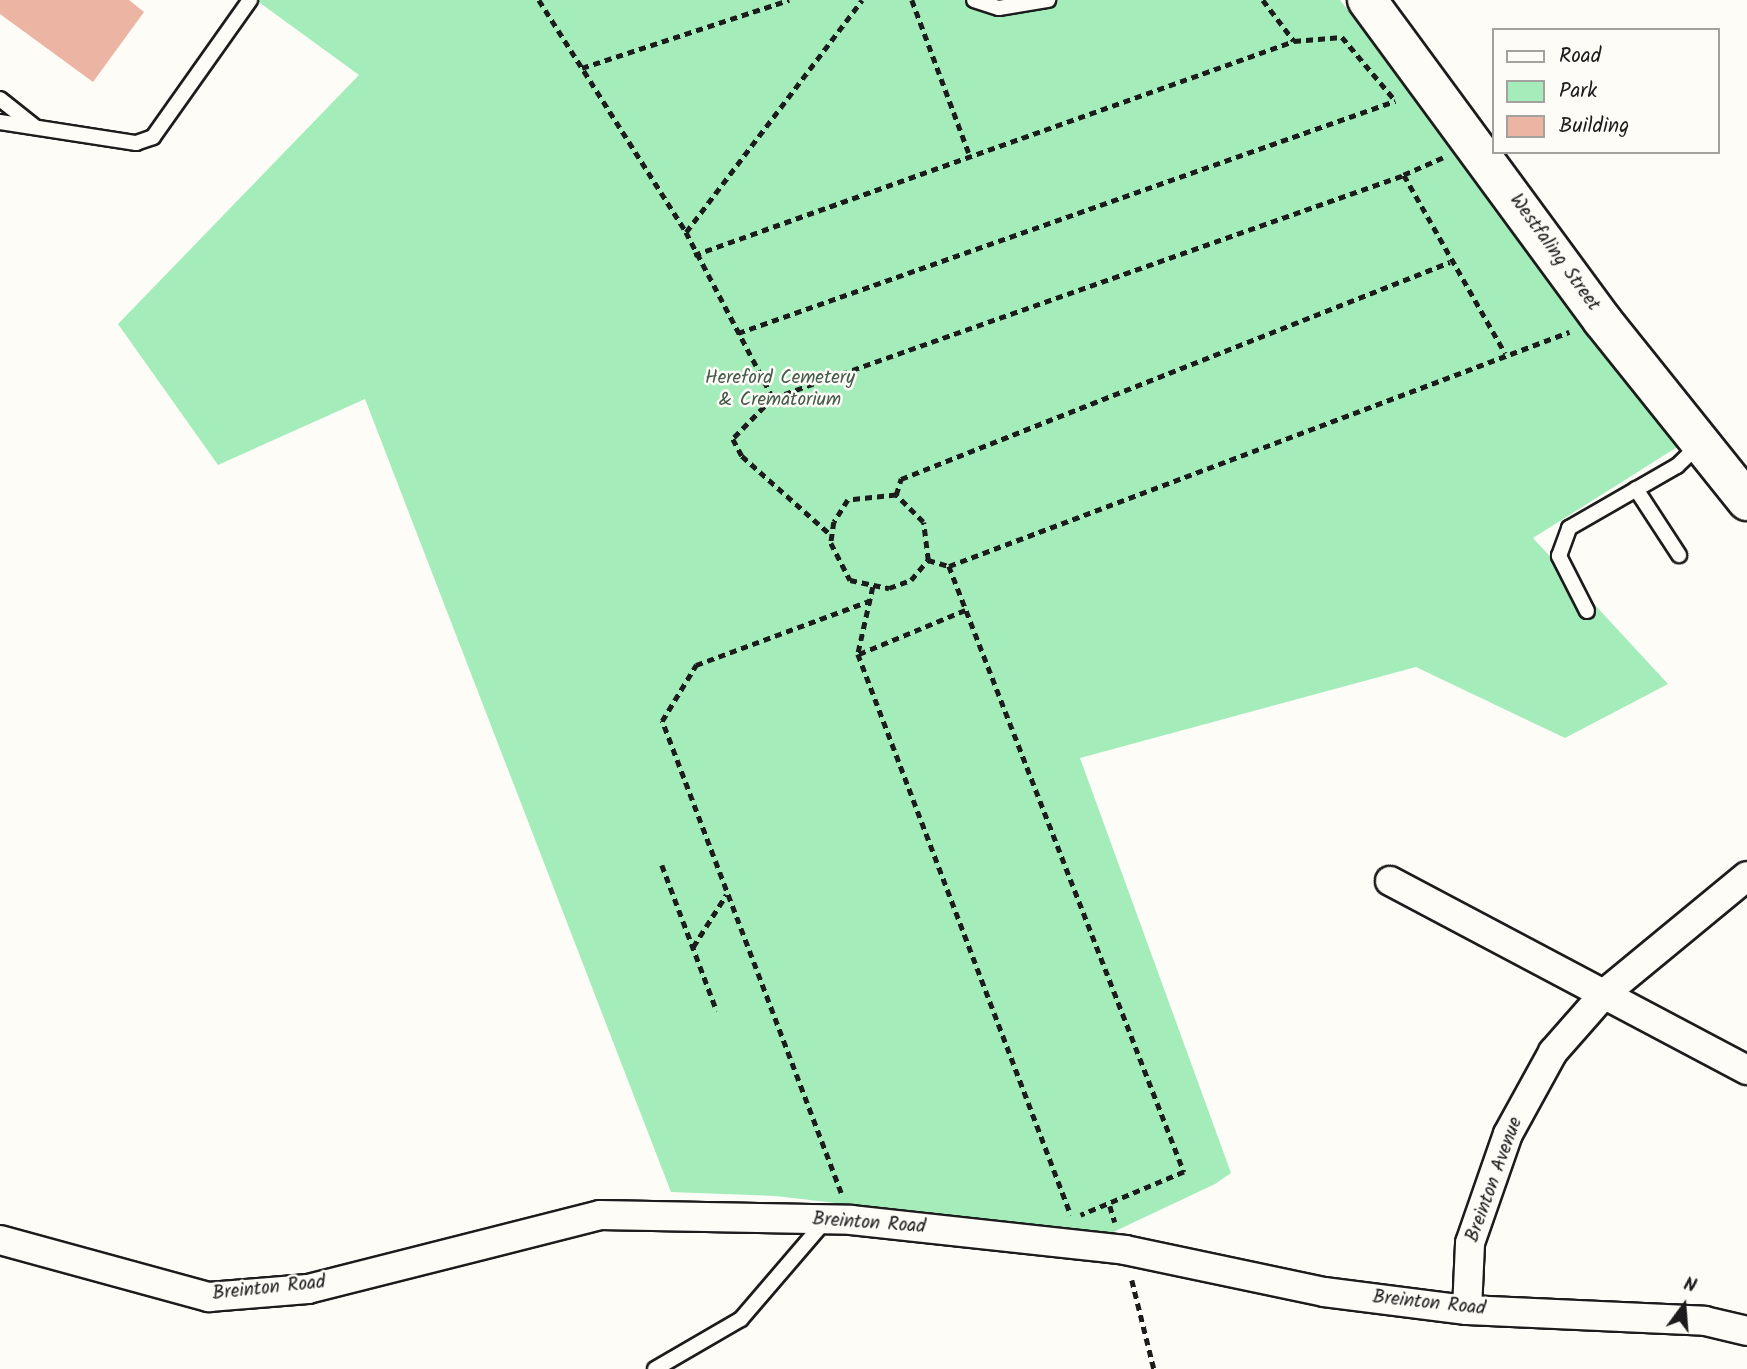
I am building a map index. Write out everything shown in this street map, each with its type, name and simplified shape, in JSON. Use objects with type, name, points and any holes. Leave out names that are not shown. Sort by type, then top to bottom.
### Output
[{"type":"street","name":"Westfaling Street","points":[[1367,0],[1602,320],[1747,501]]},
{"type":"street","name":"Breinton Avenue","points":[[1467,1310],[1470,1243],[1508,1134],[1553,1052],[1604,994],[1747,876]]},
{"type":"street","points":[[1390,881],[1747,1070]]},
{"type":"street","name":"Breinton Road","points":[[0,1240],[209,1297],[308,1289],[600,1215],[839,1220],[1125,1250],[1324,1292],[1467,1310],[1705,1321],[1747,1331]]},
{"type":"lane","points":[[0,122],[136,143],[153,137],[250,0]]},
{"type":"lane","points":[[974,0],[999,8],[1048,0]]},
{"type":"lane","points":[[0,99],[38,129]]},
{"type":"lane","points":[[1587,611],[1559,556],[1569,528],[1688,458],[1700,442]]},
{"type":"lane","points":[[1636,489],[1679,555]]},
{"type":"lane","points":[[655,1369],[741,1318],[839,1220]]},
{"type":"path","points":[[539,0],[686,232],[694,255],[773,398]]},
{"type":"path","points":[[582,68],[789,0]]},
{"type":"path","points":[[686,232],[862,0]]},
{"type":"path","points":[[912,0],[969,153]]},
{"type":"path","points":[[1263,0],[1294,41]]},
{"type":"path","points":[[694,255],[969,153],[1294,41],[1342,37],[1404,110]]},
{"type":"path","points":[[738,333],[1395,101]]},
{"type":"path","points":[[896,495],[923,523],[928,560],[911,580],[873,587],[850,580],[831,535],[742,456],[733,439],[773,398],[1404,175],[1445,157],[1437,148]]},
{"type":"path","points":[[1404,175],[1450,262],[1505,353]]},
{"type":"path","points":[[896,495],[901,480],[1450,262]]},
{"type":"path","points":[[928,560],[949,566],[1505,353],[1602,320]]},
{"type":"path","points":[[831,535],[848,500],[896,495]]},
{"type":"path","points":[[873,587],[874,599],[858,654],[1072,1218],[1110,1206],[1184,1172],[949,566]]},
{"type":"path","points":[[839,1220],[727,895],[662,721],[696,665],[874,599]]},
{"type":"path","points":[[858,654],[965,610]]},
{"type":"path","points":[[662,865],[717,1011]]},
{"type":"path","points":[[693,948],[727,895]]},
{"type":"path","points":[[1125,1250],[1154,1369]]},
{"type":"green space","name":"Hereford Cemetery & Crematorium","points":[[256,0],[1340,0],[1682,444],[1533,538],[1668,684],[1565,738],[1416,667],[1080,758],[1231,1173],[1215,1184],[1109,1234],[775,1196],[671,1192],[365,399],[218,465],[118,324],[359,75]]},
{"type":"building","points":[[0,0],[129,0],[144,12],[93,82],[0,14]]}]
